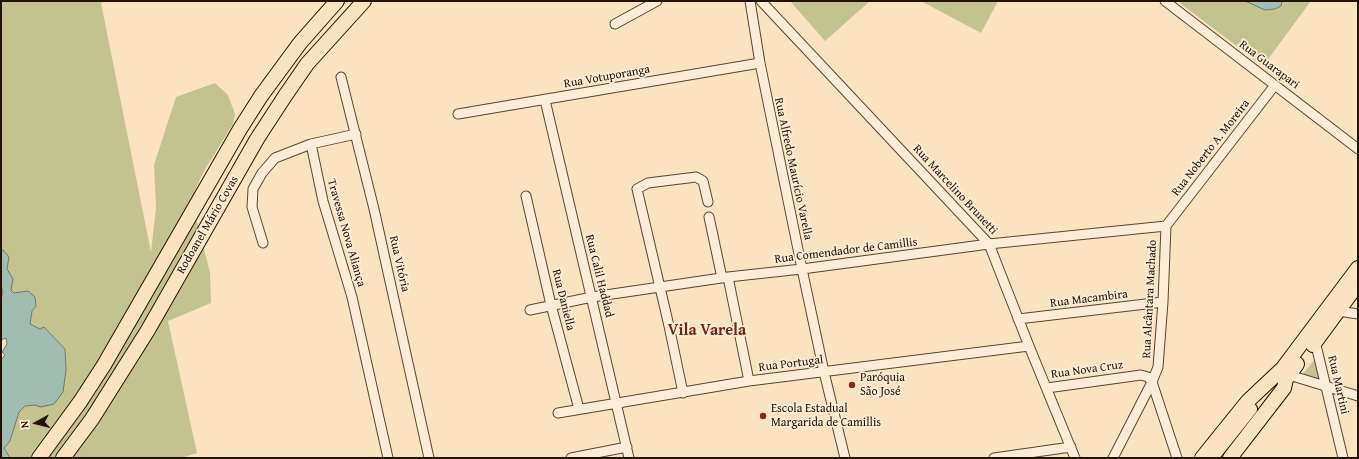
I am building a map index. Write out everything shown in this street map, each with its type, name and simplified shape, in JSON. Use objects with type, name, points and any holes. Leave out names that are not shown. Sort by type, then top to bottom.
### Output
[{"type":"highway","name":"Rodoanel Mário Covas","points":[[39,458],[80,402],[104,365],[240,128],[261,96],[300,43],[338,1]]},
{"type":"highway","name":"Rodoanel Mário Covas","points":[[63,458],[92,419],[148,330],[257,139],[285,96],[308,64],[364,1]]},
{"type":"highway","points":[[1230,458],[1284,388],[1284,376],[1358,268]]},
{"type":"highway","points":[[1202,458],[1248,401],[1284,376],[1315,341],[1358,284]]},
{"type":"main road","points":[[1212,458],[1284,376]]},
{"type":"main road","points":[[1222,458],[1260,403]]},
{"type":"street","points":[[615,24],[656,1]]},
{"type":"street","name":"Rua Alfredo Maurício Varella","points":[[750,1],[760,63],[802,269],[824,372],[845,458]]},
{"type":"street","name":"Rua Marcelino Brunetti","points":[[762,1],[989,244],[1075,458]]},
{"type":"street","name":"Rua Guarapari","points":[[1166,1],[1358,149]]},
{"type":"street","name":"Rua Votuporanga","points":[[458,114],[760,63]]},
{"type":"street","name":"Rua Vitória","points":[[341,77],[356,134],[429,458]]},
{"type":"street","name":"Rua Noberto A. Moreira","points":[[1166,226],[1275,85]]},
{"type":"street","name":"Rua Calil Haddad","points":[[545,100],[629,458]]},
{"type":"street","points":[[263,243],[252,207],[253,189],[262,173],[275,158],[311,144],[356,134]]},
{"type":"street","name":"Travessa Nova Aliança","points":[[311,144],[323,201],[352,297],[388,458]]},
{"type":"street","points":[[683,393],[669,326],[637,194],[637,188],[642,185],[694,177],[703,182],[708,202]]},
{"type":"street","name":"Rua Daniella","points":[[526,196],[551,305],[579,409]]},
{"type":"street","points":[[709,218],[725,278],[749,381]]},
{"type":"street","name":"Rua Comendador de Camillis","points":[[530,310],[592,297],[725,278],[989,244],[1166,226]]},
{"type":"street","name":"Rua Alcântara Machado","points":[[1113,458],[1152,382],[1160,355],[1166,226]]},
{"type":"street","name":"Rua Macambira","points":[[1018,319],[1163,302]]},
{"type":"street","points":[[1338,311],[1358,314]]},
{"type":"street","name":"Rua Martini","points":[[1315,341],[1343,458]]},
{"type":"street","name":"Rua Portugal","points":[[558,413],[749,381],[1029,346]]},
{"type":"street","name":"Rua Nova Cruz","points":[[1047,388],[1141,375],[1148,376],[1152,382]]},
{"type":"street","points":[[1284,376],[1358,396]]},
{"type":"street","points":[[1152,382],[1177,458]]},
{"type":"street","points":[[571,458],[627,447]]},
{"type":"street","points":[[994,458],[1071,447]]},
{"type":"green space","points":[[1,1],[107,1],[101,3],[151,252],[156,208],[154,165],[176,97],[215,83],[228,95],[235,114],[233,124],[204,171],[191,199],[210,272],[211,303],[168,321],[197,453],[181,458],[10,458],[6,454],[4,448],[10,441],[19,412],[25,406],[35,405],[41,407],[66,370],[65,349],[44,327],[40,330],[30,325],[32,311],[36,306],[28,291],[14,293],[11,290],[13,279],[7,269],[9,257],[1,251]]},
{"type":"green space","points":[[790,1],[870,1],[825,41]]},
{"type":"green space","points":[[921,1],[998,1],[981,33]]},
{"type":"green space","points":[[1177,1],[1245,1],[1265,10],[1275,9],[1280,6],[1282,1],[1311,1],[1263,66]]},
{"type":"green space","points":[[1315,359],[1320,382],[1302,375]]},
{"type":"shaded area","points":[[1245,1],[1282,1],[1281,6],[1275,9],[1265,10]]},
{"type":"shaded area","points":[[3,250],[9,257],[7,269],[13,279],[11,290],[14,293],[28,291],[35,297],[36,306],[32,311],[30,324],[40,329],[44,327],[65,349],[66,370],[63,392],[54,404],[41,407],[35,405],[25,406],[19,412],[10,441],[4,448],[10,458],[1,458],[1,360],[5,355],[2,352],[7,344],[6,338],[1,340],[1,299],[3,292],[1,285],[1,251]]},
{"type":"place","name":"Paróquia São José","points":[[852,385]]},
{"type":"place","name":"Escola Estadual Margarida de Camillis","points":[[763,416]]},
{"type":"district","name":"Vila Varela","points":[[707,331]]}]
